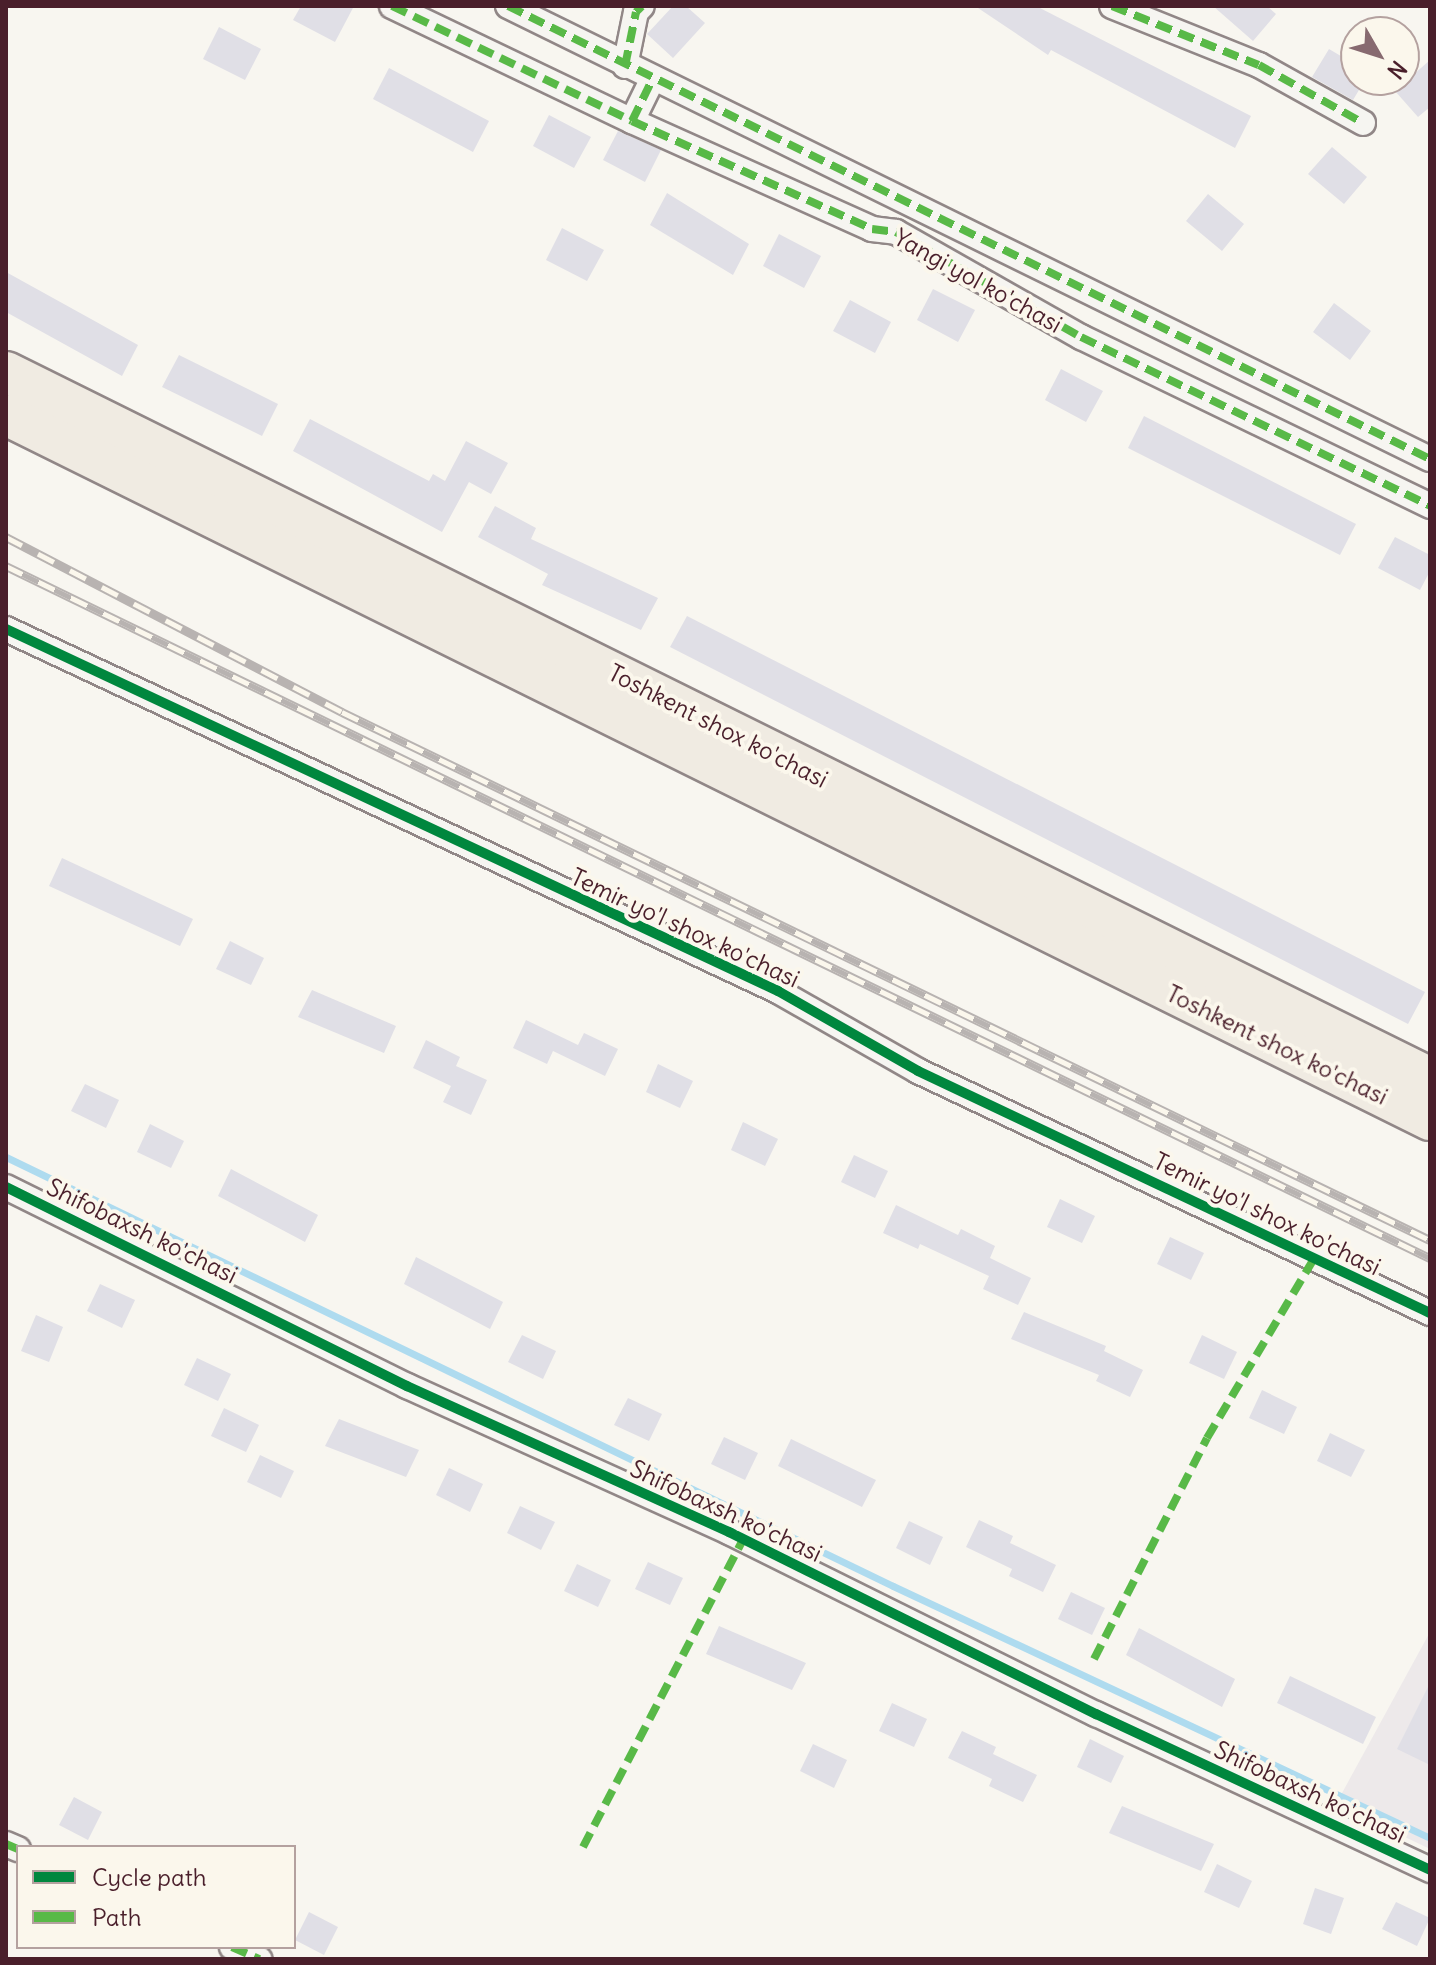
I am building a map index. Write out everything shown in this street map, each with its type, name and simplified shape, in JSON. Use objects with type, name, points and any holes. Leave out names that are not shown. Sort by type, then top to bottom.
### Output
[{"type":"highway","name":"Toshkent shox ko'chasi","points":[[6,372],[1430,1078]]},
{"type":"highway","name":"Toshkent shox ko'chasi","points":[[6,415],[1430,1120]]},
{"type":"street","name":"Yangi yol ko'chasi","points":[[392,6],[632,121],[872,229],[896,232],[1081,337],[1430,506]]},
{"type":"street","points":[[508,6],[652,80],[1430,459]]},
{"type":"street","points":[[625,66],[636,12],[642,6]]},
{"type":"street","points":[[1112,6],[1259,65],[1363,123]]},
{"type":"street","points":[[632,121],[652,80]]},
{"type":"street","name":"Temir yo'l shox ko'chasi","points":[[6,629],[778,991],[918,1071],[1430,1313]]},
{"type":"street","name":"Shifobaxsh ko'chasi","points":[[7,1191],[407,1386],[729,1532],[1111,1721],[1430,1870]]},
{"type":"street","points":[[236,1949],[259,1959]]},
{"type":"shaded area","points":[[1430,1632],[1430,1849],[1336,1804]]},
{"type":"building","points":[[301,6],[354,6],[335,42],[293,20]]},
{"type":"building","points":[[673,6],[686,6],[705,23],[673,58],[647,34]]},
{"type":"building","points":[[975,6],[1036,6],[1251,116],[1235,148],[1051,50],[1048,55]]},
{"type":"building","points":[[1213,6],[1267,6],[1276,14],[1253,41]]},
{"type":"building","points":[[219,27],[261,49],[245,80],[203,59]]},
{"type":"building","points":[[1329,49],[1340,56],[1340,93],[1312,77]]},
{"type":"building","points":[[1430,60],[1430,107],[1418,117],[1399,96],[1420,96],[1420,69]]},
{"type":"building","points":[[389,68],[489,121],[473,152],[373,99]]},
{"type":"building","points":[[549,115],[591,137],[574,168],[533,146]]},
{"type":"building","points":[[618,131],[661,150],[645,182],[603,160]]},
{"type":"building","points":[[1332,147],[1367,177],[1344,204],[1308,174]]},
{"type":"building","points":[[667,193],[749,244],[733,275],[650,225]]},
{"type":"building","points":[[1208,194],[1244,224],[1222,251],[1186,221]]},
{"type":"building","points":[[562,228],[604,250],[587,281],[546,260]]},
{"type":"building","points":[[779,234],[821,256],[804,288],[763,266]]},
{"type":"building","points":[[6,272],[138,345],[122,376],[6,312]]},
{"type":"building","points":[[933,289],[975,310],[958,342],[917,320]]},
{"type":"building","points":[[850,300],[891,322],[875,353],[833,331]]},
{"type":"building","points":[[1334,303],[1371,331],[1350,360],[1313,332]]},
{"type":"building","points":[[179,355],[278,404],[262,436],[162,387]]},
{"type":"building","points":[[1061,369],[1103,391],[1086,422],[1045,400]]},
{"type":"building","points":[[1144,416],[1356,524],[1340,555],[1128,448]]},
{"type":"building","points":[[310,419],[429,481],[433,474],[445,481],[466,441],[508,463],[491,494],[469,482],[442,532],[293,451]]},
{"type":"building","points":[[495,506],[536,528],[531,539],[658,598],[641,630],[542,585],[548,574],[478,537]]},
{"type":"building","points":[[1395,537],[1430,555],[1430,571],[1420,590],[1378,568]]},
{"type":"building","points":[[687,616],[1425,992],[1408,1024],[670,647]]},
{"type":"building","points":[[62,858],[193,919],[180,946],[49,886]]},
{"type":"building","points":[[230,941],[264,958],[251,985],[216,969]]},
{"type":"building","points":[[312,990],[396,1026],[384,1053],[298,1017]]},
{"type":"building","points":[[526,1020],[578,1045],[584,1033],[618,1049],[605,1076],[553,1051],[547,1064],[513,1048]]},
{"type":"building","points":[[426,1040],[460,1057],[456,1066],[487,1080],[471,1115],[443,1102],[451,1086],[413,1068]]},
{"type":"building","points":[[658,1064],[693,1081],[680,1108],[646,1092]]},
{"type":"building","points":[[85,1084],[119,1100],[106,1128],[71,1111]]},
{"type":"building","points":[[743,1122],[778,1139],[765,1166],[731,1150]]},
{"type":"building","points":[[150,1124],[184,1141],[171,1168],[137,1152]]},
{"type":"building","points":[[854,1155],[888,1171],[875,1198],[841,1182]]},
{"type":"building","points":[[231,1169],[318,1215],[305,1242],[218,1196]]},
{"type":"building","points":[[1060,1199],[1095,1216],[1082,1243],[1047,1227]]},
{"type":"building","points":[[896,1205],[958,1235],[961,1229],[995,1246],[990,1258],[1031,1278],[1018,1305],[983,1289],[989,1276],[920,1244],[918,1249],[883,1233]]},
{"type":"building","points":[[1170,1237],[1204,1253],[1191,1280],[1157,1264]]},
{"type":"building","points":[[416,1257],[503,1302],[490,1329],[404,1284]]},
{"type":"building","points":[[100,1284],[135,1300],[122,1328],[87,1311]]},
{"type":"building","points":[[1024,1312],[1106,1346],[1104,1351],[1143,1370],[1130,1397],[1096,1381],[1099,1375],[1011,1339]]},
{"type":"building","points":[[36,1315],[63,1327],[49,1362],[21,1351]]},
{"type":"building","points":[[522,1335],[556,1351],[543,1379],[508,1362]]},
{"type":"building","points":[[1202,1335],[1237,1352],[1224,1379],[1189,1363]]},
{"type":"building","points":[[197,1358],[231,1374],[218,1401],[184,1385]]},
{"type":"building","points":[[1262,1390],[1297,1407],[1284,1434],[1249,1418]]},
{"type":"building","points":[[628,1398],[662,1414],[649,1441],[614,1425]]},
{"type":"building","points":[[224,1408],[259,1425],[246,1452],[211,1436]]},
{"type":"building","points":[[339,1419],[419,1450],[406,1477],[325,1446]]},
{"type":"building","points":[[1330,1433],[1365,1450],[1351,1477],[1317,1461]]},
{"type":"building","points":[[724,1437],[758,1453],[745,1480],[711,1464]]},
{"type":"building","points":[[791,1439],[876,1480],[862,1507],[778,1466]]},
{"type":"building","points":[[260,1455],[294,1471],[281,1498],[247,1482]]},
{"type":"building","points":[[449,1468],[483,1484],[470,1512],[436,1495]]},
{"type":"building","points":[[520,1506],[555,1522],[541,1550],[507,1533]]},
{"type":"building","points":[[979,1520],[1013,1536],[1010,1543],[1056,1565],[1043,1592],[1009,1576],[1012,1569],[966,1547]]},
{"type":"building","points":[[909,1521],[943,1537],[930,1565],[896,1548]]},
{"type":"building","points":[[648,1562],[683,1578],[670,1605],[635,1589]]},
{"type":"building","points":[[577,1564],[611,1580],[598,1607],[564,1591]]},
{"type":"building","points":[[1071,1592],[1105,1608],[1092,1635],[1058,1619]]},
{"type":"building","points":[[719,1626],[806,1663],[792,1690],[706,1654]]},
{"type":"building","points":[[1139,1628],[1235,1679],[1222,1707],[1126,1655]]},
{"type":"building","points":[[1290,1676],[1376,1717],[1363,1744],[1277,1703]]},
{"type":"building","points":[[1430,1683],[1430,1765],[1397,1749]]},
{"type":"building","points":[[892,1703],[927,1719],[914,1747],[879,1731]]},
{"type":"building","points":[[962,1731],[996,1747],[993,1754],[1037,1775],[1023,1802],[989,1786],[992,1779],[948,1758]]},
{"type":"building","points":[[1090,1739],[1124,1756],[1111,1783],[1077,1767]]},
{"type":"building","points":[[813,1744],[847,1760],[834,1788],[800,1771]]},
{"type":"building","points":[[74,1797],[102,1812],[88,1840],[59,1825]]},
{"type":"building","points":[[1122,1806],[1214,1844],[1201,1871],[1109,1833]]},
{"type":"building","points":[[1217,1864],[1252,1881],[1239,1908],[1204,1892]]},
{"type":"building","points":[[1315,1888],[1344,1898],[1331,1934],[1303,1924]]},
{"type":"building","points":[[1396,1902],[1430,1918],[1417,1946],[1382,1929]]},
{"type":"building","points":[[309,1912],[338,1927],[324,1955],[296,1938]]},
{"type":"waterway","points":[[6,1157],[893,1586],[1430,1838]]},
{"type":"railway","points":[[6,537],[342,712],[1430,1240]]},
{"type":"railway","points":[[6,566],[1430,1258]]},
{"type":"marked path","points":[[392,6],[632,121],[872,229],[896,232],[1081,337],[1430,506]]},
{"type":"marked path","points":[[508,6],[1430,459]]},
{"type":"marked path","points":[[625,66],[636,12],[642,6]]},
{"type":"marked path","points":[[1112,6],[1259,65],[1363,123]]},
{"type":"marked path","points":[[632,121],[652,80]]},
{"type":"marked path","points":[[1094,1659],[1207,1438],[1313,1260]]},
{"type":"marked path","points":[[583,1847],[743,1539]]},
{"type":"marked path","points":[[6,1844],[16,1848]]},
{"type":"marked path","points":[[236,1949],[259,1959]]},
{"type":"cycle path","points":[[6,629],[778,991],[918,1071],[1430,1313]]},
{"type":"cycle path","points":[[6,1187],[407,1386],[729,1532],[1096,1714],[1430,1870]]}]
